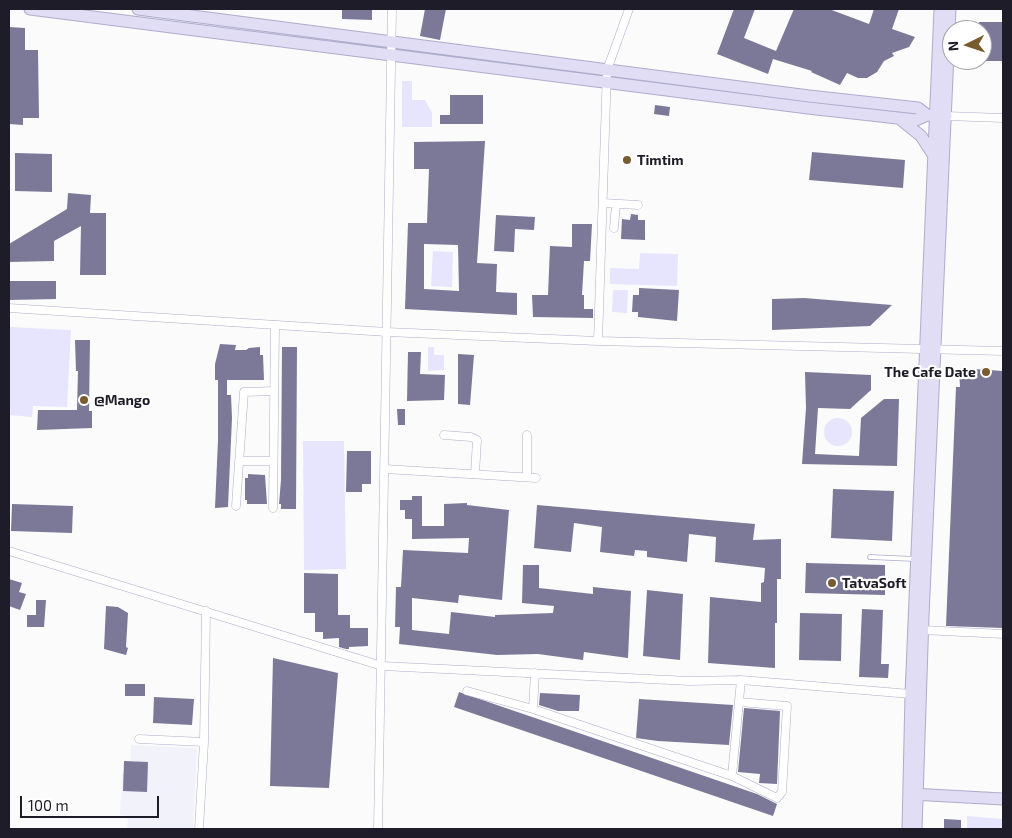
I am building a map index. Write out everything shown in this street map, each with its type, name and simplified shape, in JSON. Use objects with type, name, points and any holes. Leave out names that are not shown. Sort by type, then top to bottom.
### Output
[{"type":"street","points":[[30,9],[390,55],[607,75],[918,108],[936,116]]},
{"type":"street","points":[[138,9],[390,41],[898,118],[916,120],[936,116],[1003,118]]},
{"type":"street","points":[[378,829],[392,9]]},
{"type":"street","points":[[598,341],[607,75],[629,9]]},
{"type":"street","points":[[916,829],[911,694],[932,349],[940,9]]},
{"type":"street","points":[[908,829],[914,794],[922,630],[932,349],[936,116],[950,9]]},
{"type":"street","points":[[898,118],[921,136],[935,158]]},
{"type":"street","points":[[603,203],[638,205]]},
{"type":"street","points":[[614,228],[616,204]]},
{"type":"street","points":[[9,308],[387,332],[598,341],[1003,351]]},
{"type":"street","points":[[273,508],[274,325]]},
{"type":"street","points":[[236,506],[244,392],[274,392]]},
{"type":"street","points":[[444,435],[471,437],[477,440],[476,474]]},
{"type":"street","points":[[527,435],[527,477]]},
{"type":"street","points":[[239,461],[273,461]]},
{"type":"street","points":[[385,469],[536,478]]},
{"type":"street","points":[[9,551],[382,666],[690,681],[741,680],[911,694]]},
{"type":"street","points":[[199,829],[204,742],[206,611]]},
{"type":"street","points":[[922,630],[1003,634]]},
{"type":"street","points":[[533,709],[535,673]]},
{"type":"street","points":[[732,776],[741,680]]},
{"type":"street","points":[[467,691],[533,709],[732,776],[777,798],[782,792],[787,706],[739,702]]},
{"type":"street","points":[[139,739],[204,742]]},
{"type":"street","points":[[914,794],[1003,799]]},
{"type":"lane","points":[[870,557],[918,559]]},
{"type":"shaded area","points":[[402,81],[412,81],[412,100],[425,100],[432,113],[432,127],[402,127]]},
{"type":"shaded area","points":[[433,251],[453,252],[452,287],[431,286]]},
{"type":"shaded area","points":[[640,253],[678,254],[677,286],[610,284],[610,268],[639,269]]},
{"type":"shaded area","points":[[613,290],[628,290],[627,313],[612,312]]},
{"type":"shaded area","points":[[9,327],[71,330],[67,407],[33,406],[32,417],[9,415]]},
{"type":"shaded area","points":[[428,347],[434,347],[434,355],[444,355],[444,370],[428,371]]},
{"type":"shaded area","points":[[838,418],[848,422],[852,432],[848,442],[838,446],[828,442],[824,432],[828,422]]},
{"type":"shaded area","points":[[303,441],[344,441],[346,569],[304,570]]},
{"type":"shaded area","points":[[131,745],[197,748],[193,829],[127,829],[128,816],[120,815],[122,774],[130,774]]},
{"type":"shaded area","points":[[967,816],[1003,819],[1003,829],[967,829]]},
{"type":"building","points":[[342,9],[372,9],[372,20],[342,19]]},
{"type":"building","points":[[425,9],[446,9],[440,40],[420,36]]},
{"type":"building","points":[[734,9],[755,9],[744,38],[776,51],[794,9],[829,9],[869,24],[874,9],[899,9],[892,29],[915,37],[909,47],[892,53],[894,56],[884,61],[877,72],[867,78],[858,78],[847,73],[840,85],[812,71],[773,59],[768,74],[717,54]]},
{"type":"building","points":[[992,22],[1003,22],[1003,61],[992,61]]},
{"type":"building","points":[[9,27],[25,28],[25,50],[38,50],[39,118],[23,118],[23,125],[9,124]]},
{"type":"building","points":[[450,95],[483,95],[483,124],[440,124],[440,115],[450,115]]},
{"type":"building","points":[[655,105],[670,107],[669,116],[654,114]]},
{"type":"building","points":[[485,141],[477,263],[497,264],[496,292],[517,293],[517,315],[405,309],[408,223],[427,223],[429,169],[414,169],[414,142]],"holes":[[[424,244],[458,245],[459,291],[424,289]]]},
{"type":"building","points":[[812,152],[905,160],[903,188],[809,180]]},
{"type":"building","points":[[15,153],[52,154],[52,192],[15,191]]},
{"type":"building","points":[[68,193],[91,195],[90,213],[106,213],[106,275],[80,275],[81,226],[54,241],[54,261],[9,262],[9,244],[67,209]]},
{"type":"building","points":[[631,214],[638,215],[638,220],[645,220],[645,240],[621,239],[622,219],[630,220]]},
{"type":"building","points":[[496,215],[535,217],[534,230],[515,229],[514,252],[494,251]]},
{"type":"building","points":[[572,224],[592,224],[590,261],[584,261],[582,295],[584,295],[584,309],[593,309],[593,318],[533,317],[532,295],[548,295],[550,246],[572,247]]},
{"type":"building","points":[[9,281],[56,281],[56,299],[9,300]]},
{"type":"building","points":[[639,288],[679,290],[677,321],[638,317],[638,312],[632,312],[633,295],[639,295]]},
{"type":"building","points":[[804,298],[892,305],[870,326],[772,330],[772,299]]},
{"type":"building","name":"@Mango","points":[[75,340],[90,340],[89,411],[92,411],[92,428],[37,430],[38,410],[77,410],[78,371],[76,371]]},
{"type":"building","points":[[220,344],[236,345],[235,350],[260,347],[260,355],[263,355],[264,380],[227,380],[227,395],[231,395],[232,418],[228,507],[215,508],[218,380],[215,380],[215,364]]},
{"type":"building","points":[[282,347],[297,347],[296,509],[281,509],[281,504],[279,504],[281,480]]},
{"type":"building","points":[[408,352],[421,352],[420,374],[445,375],[444,400],[407,401]]},
{"type":"building","points":[[458,354],[474,355],[470,405],[458,404]]},
{"type":"building","points":[[959,368],[1003,371],[1003,628],[946,626],[956,387],[960,387]]},
{"type":"building","points":[[805,372],[871,375],[871,390],[850,409],[818,408],[815,454],[859,456],[861,418],[884,399],[899,399],[897,466],[802,464],[806,408]]},
{"type":"building","points":[[397,409],[405,409],[405,425],[398,425]]},
{"type":"building","points":[[347,451],[371,451],[371,484],[362,484],[362,492],[346,492]]},
{"type":"building","points":[[248,474],[265,475],[267,504],[247,504],[247,500],[245,500],[245,478],[248,478]]},
{"type":"building","points":[[833,489],[894,491],[892,541],[831,538]]},
{"type":"building","points":[[412,496],[422,496],[422,526],[444,526],[444,504],[467,503],[467,505],[509,510],[502,600],[459,595],[458,603],[412,598],[412,630],[449,634],[451,612],[495,617],[495,615],[553,613],[554,606],[522,603],[523,565],[539,565],[539,588],[593,594],[593,587],[631,591],[628,658],[584,652],[583,660],[538,654],[497,655],[399,644],[400,627],[395,627],[396,587],[401,587],[403,550],[468,553],[469,538],[412,539],[412,519],[405,519],[405,510],[400,510],[400,500],[412,500]]},
{"type":"building","points":[[12,504],[73,506],[72,533],[11,531]]},
{"type":"building","points":[[537,505],[755,524],[753,540],[781,539],[781,579],[777,579],[775,668],[708,663],[710,597],[761,602],[761,583],[764,582],[765,568],[715,562],[716,537],[689,534],[687,562],[647,557],[647,551],[635,550],[634,556],[600,552],[602,527],[574,523],[571,552],[534,548]]},
{"type":"building","points":[[806,563],[885,565],[885,595],[805,593]]},
{"type":"building","points":[[304,573],[338,574],[338,615],[350,615],[350,628],[368,628],[368,646],[349,647],[349,649],[346,649],[339,647],[339,638],[323,639],[323,632],[315,632],[315,613],[304,613]]},
{"type":"building","points":[[9,579],[22,583],[19,592],[26,594],[20,610],[9,606]]},
{"type":"building","points":[[647,590],[683,594],[680,660],[643,656]]},
{"type":"building","points":[[36,600],[46,600],[44,627],[27,627],[27,615],[36,615]]},
{"type":"building","points":[[106,606],[118,607],[128,613],[126,647],[128,648],[126,655],[104,649]]},
{"type":"building","points":[[862,609],[883,610],[881,664],[889,664],[888,678],[859,677]]},
{"type":"building","points":[[800,613],[842,614],[841,661],[799,660]]},
{"type":"building","points":[[273,658],[338,673],[329,788],[270,786]]},
{"type":"building","points":[[125,684],[145,684],[145,696],[125,696]]},
{"type":"building","points":[[459,692],[757,794],[777,804],[773,816],[454,707]]},
{"type":"building","points":[[540,693],[580,695],[579,711],[558,711],[539,705]]},
{"type":"building","points":[[154,697],[194,699],[192,725],[153,723]]},
{"type":"building","points":[[639,699],[733,705],[729,745],[636,738]]},
{"type":"building","points":[[744,708],[780,711],[777,784],[759,783],[760,774],[738,772]]},
{"type":"building","points":[[124,761],[148,762],[147,792],[123,791]]},
{"type":"building","points":[[944,819],[961,820],[961,829],[944,829]]},
{"type":"place","name":"Timtim","points":[[627,160]]},
{"type":"place","name":"The Cafe Date","points":[[986,372]]},
{"type":"place","name":"@Mango","points":[[84,400]]},
{"type":"place","name":"TatvaSoft","points":[[832,583]]}]
